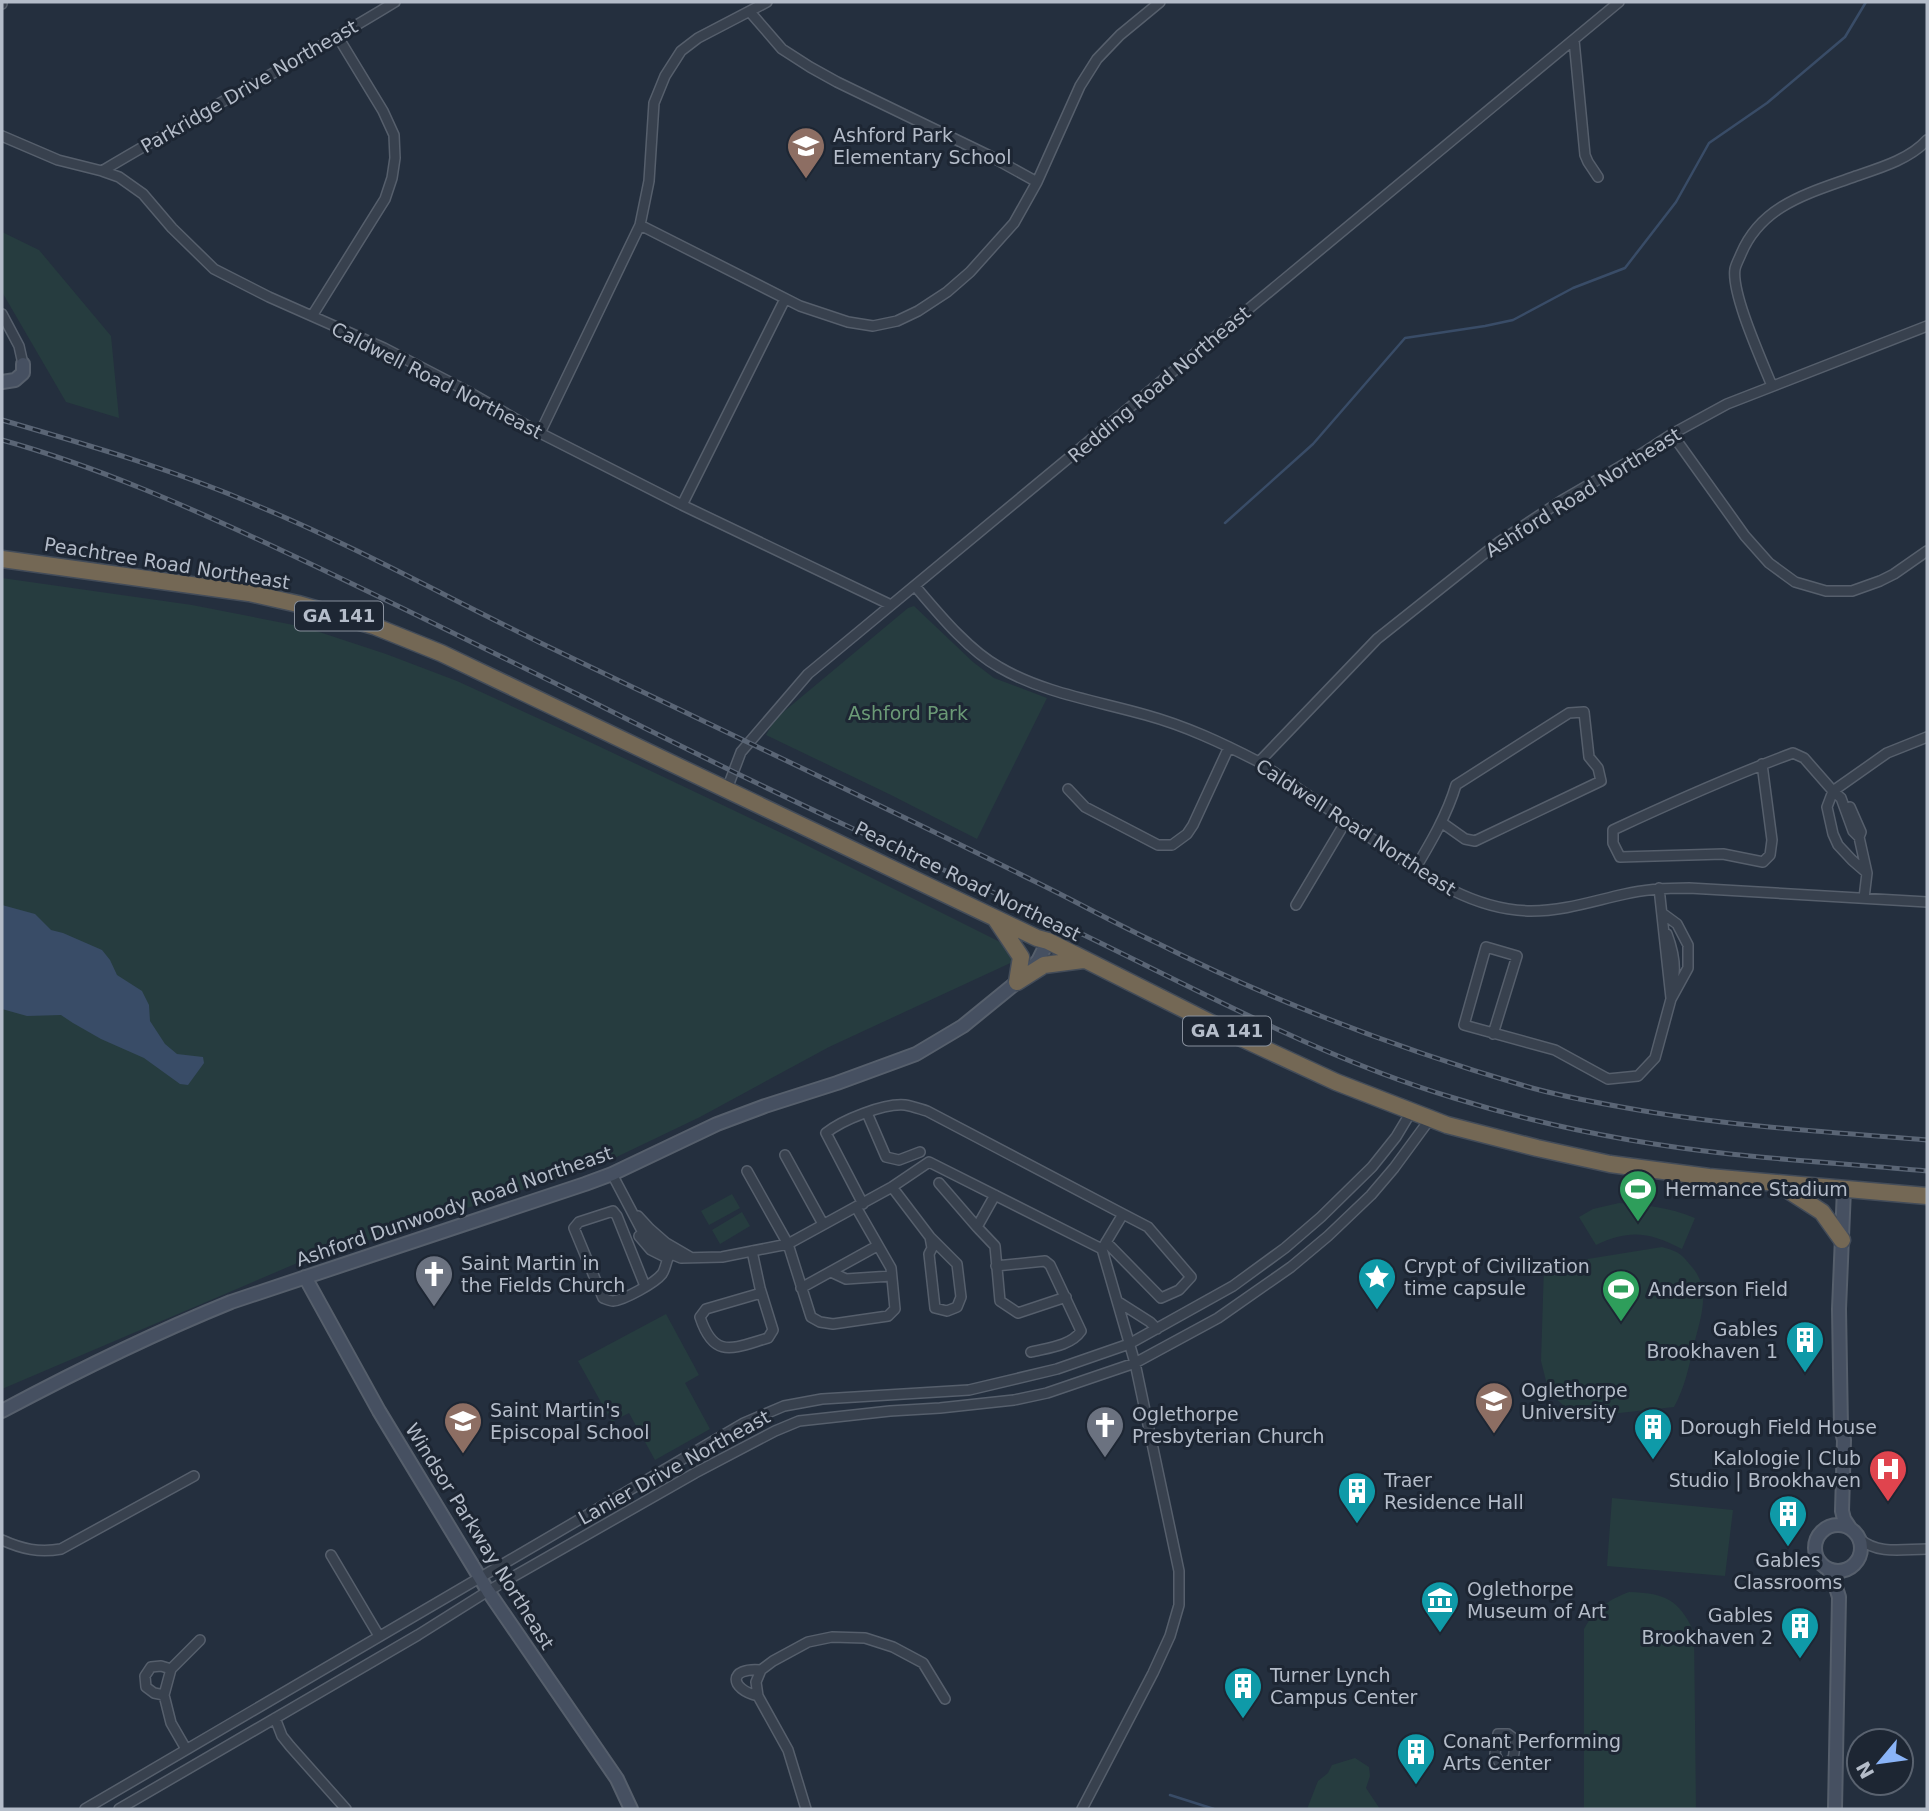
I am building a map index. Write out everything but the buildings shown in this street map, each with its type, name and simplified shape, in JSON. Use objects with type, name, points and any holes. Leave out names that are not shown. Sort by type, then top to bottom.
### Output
[{"type":"highway","name":"Peachtree Road Northeast","points":[[2,559],[249,593],[374,626],[441,653],[1048,941],[1311,1071],[1430,1119],[1537,1148],[1610,1164],[1679,1174],[1927,1196]]},
{"type":"highway","points":[[993,916],[1021,957],[1017,982]]},
{"type":"highway","points":[[1017,982],[1044,965],[1083,960]]},
{"type":"highway","points":[[1778,1183],[1822,1212],[1842,1240]]},
{"type":"street","name":"Parkridge Drive Northeast","points":[[102,171],[338,37],[394,2]]},
{"type":"street","points":[[540,433],[640,225],[649,181],[654,103],[664,76],[681,51],[698,38],[767,2]]},
{"type":"street","points":[[640,225],[785,299],[848,322],[873,326],[918,311],[947,292],[970,272],[1014,223],[1037,182],[1080,86],[1097,59],[1120,35],[1160,2]]},
{"type":"street","name":"Redding Road Northeast","points":[[727,789],[741,752],[808,674],[1619,2]]},
{"type":"street","points":[[750,12],[782,49],[810,67],[1037,182]]},
{"type":"street","points":[[312,316],[384,199],[396,158],[394,135],[383,111],[338,37]]},
{"type":"street","points":[[1574,40],[1585,155],[1598,177]]},
{"type":"street","name":"Caldwell Road Northeast","points":[[2,136],[58,160],[119,177],[143,194],[172,228],[214,269],[384,348],[540,433],[682,505],[891,605]]},
{"type":"street","points":[[1772,386],[1737,290],[1735,269],[1745,244],[1756,228],[1773,212],[1793,199],[1879,168],[1907,155],[1927,140]]},
{"type":"street","points":[[682,505],[785,299]]},
{"type":"street","points":[[2,314],[19,346],[23,364],[23,373],[15,380],[2,382]]},
{"type":"street","name":"Ashford Road Northeast","points":[[1258,762],[1377,639],[1499,542],[1561,501],[1727,404],[1927,326]]},
{"type":"street","points":[[1672,434],[1745,536],[1769,563],[1795,582],[1826,591],[1852,591],[1887,578],[1927,551]]},
{"type":"street","name":"Caldwell Road Northeast","points":[[915,586],[957,632],[998,667],[1049,688],[1182,726],[1228,747],[1258,762],[1433,881],[1467,898],[1501,908],[1530,911],[1560,910],[1659,888],[1927,902]]},
{"type":"street","points":[[1415,869],[1450,804],[1456,785],[1569,713],[1584,712],[1589,757],[1598,768],[1601,781],[1475,841],[1465,839],[1441,822]]},
{"type":"street","points":[[1867,873],[1838,845],[1833,834],[1827,807],[1833,791],[1887,753],[1927,737]]},
{"type":"street","points":[[1068,789],[1086,807],[1158,845],[1172,845],[1193,825],[1228,747]]},
{"type":"street","points":[[1762,764],[1772,840],[1770,855],[1763,862],[1723,854],[1620,858],[1613,843],[1613,830],[1730,776],[1762,764],[1793,753],[1804,758],[1849,806],[1857,821],[1867,873],[1864,898]]},
{"type":"street","points":[[1296,905],[1346,821]]},
{"type":"street","points":[[1493,1034],[1517,956],[1486,947],[1464,1025],[1493,1034],[1555,1049],[1608,1079],[1638,1076],[1656,1058],[1671,999],[1659,888]]},
{"type":"street","points":[[1663,918],[1677,924],[1688,945],[1688,968],[1671,999]]},
{"type":"street","name":"Ashford Dunwoody Road Northeast","points":[[2,1411],[122,1349],[231,1302],[612,1174],[717,1124],[916,1054],[963,1026],[1017,982],[1038,961],[1048,941]]},
{"type":"street","points":[[612,1174],[641,1229],[654,1244],[681,1258],[722,1257],[788,1244],[859,1206],[892,1187],[929,1162],[1104,1245],[1161,1298],[1179,1290],[1191,1277],[1148,1227],[927,1111],[904,1105],[885,1107],[836,1125],[826,1133],[859,1206],[877,1246],[891,1268],[895,1309],[888,1316],[833,1324],[820,1322],[811,1317],[788,1244],[747,1171]]},
{"type":"street","name":"Lanier Drive Northeast","points":[[85,1809],[744,1423],[784,1406],[822,1399],[969,1390],[1057,1369],[1129,1344],[1261,1268],[1321,1217],[1372,1167],[1396,1137],[1411,1112]]},
{"type":"street","points":[[867,1113],[886,1157],[899,1160],[920,1152]]},
{"type":"street","name":"Lanier Drive Northeast","points":[[119,1809],[418,1635],[488,1591],[695,1473],[775,1431],[799,1421],[1006,1402],[1047,1393],[1135,1363],[1218,1318],[1291,1267],[1371,1195],[1430,1119]]},
{"type":"street","points":[[785,1155],[824,1224]]},
{"type":"street","points":[[939,1183],[995,1246],[1000,1301],[1018,1313],[1066,1297]]},
{"type":"street","points":[[892,1187],[930,1237],[957,1264],[961,1297],[957,1307],[947,1311],[935,1308],[929,1254],[932,1248],[930,1237]]},
{"type":"street","points":[[1844,1189],[1839,1309],[1841,1428],[1844,1440],[1842,1511],[1850,1528],[1867,1546],[1876,1550]]},
{"type":"street","points":[[977,1227],[995,1195]]},
{"type":"street","points":[[645,1286],[613,1211],[579,1222],[575,1227],[603,1298],[614,1301],[634,1293],[645,1286],[662,1274],[668,1258]]},
{"type":"street","points":[[632,1212],[637,1232],[645,1244],[657,1254],[668,1258],[691,1258]]},
{"type":"street","points":[[1082,1809],[1153,1674],[1170,1636],[1179,1605],[1179,1571],[1135,1363],[1104,1245],[1123,1214]]},
{"type":"street","points":[[801,1288],[877,1246]]},
{"type":"street","points":[[752,1251],[773,1330],[768,1338],[728,1349],[713,1343],[705,1332],[700,1317],[703,1312],[761,1293]]},
{"type":"street","points":[[996,1266],[1045,1261],[1050,1265],[1081,1331],[1070,1341],[1031,1352]]},
{"type":"street","points":[[831,1272],[846,1279],[891,1276]]},
{"type":"street","name":"Windsor Parkway Northeast","points":[[304,1277],[379,1411],[480,1578],[617,1779],[631,1809]]},
{"type":"street","points":[[1117,1301],[1154,1324],[1157,1329]]},
{"type":"street","points":[[1124,1326],[1144,1318]]},
{"type":"street","points":[[1835,1809],[1839,1598],[1833,1578],[1817,1559],[1815,1552],[1817,1537],[1828,1527],[1835,1510],[1837,1439],[1841,1428]]},
{"type":"street","points":[[2,1540],[29,1550],[46,1552],[61,1549],[194,1476]]},
{"type":"street","points":[[1828,1527],[1842,1525],[1850,1528]]},
{"type":"street","points":[[1828,1569],[1845,1570],[1856,1562],[1860,1555],[1860,1539]]},
{"type":"street","points":[[1860,1555],[1876,1550],[1927,1549]]},
{"type":"street","points":[[331,1555],[380,1636]]},
{"type":"street","points":[[1837,1592],[1845,1570]]},
{"type":"street","points":[[806,1809],[788,1750],[758,1696],[756,1682],[761,1671],[773,1661],[808,1642],[831,1637],[865,1638],[893,1647],[923,1663],[944,1699]]},
{"type":"street","points":[[186,1749],[171,1723],[164,1695],[171,1669],[200,1640]]},
{"type":"street","points":[[164,1695],[154,1693],[146,1686],[145,1676],[151,1667],[171,1669]]},
{"type":"street","points":[[758,1696],[739,1689],[737,1678],[740,1672],[746,1669],[761,1671]]},
{"type":"street","points":[[275,1718],[282,1736],[346,1809]]},
{"type":"street","points":[[133,1781],[142,1796]]},
{"type":"green space","points":[[2,232],[39,250],[111,336],[119,418],[66,402],[2,292]]},
{"type":"green space","points":[[2,578],[192,605],[304,627],[386,654],[457,681],[792,838],[1018,951],[1021,958],[829,1047],[700,1117],[602,1164],[295,1264],[2,1389]]},
{"type":"green space","name":"Ashford Park","points":[[914,606],[973,662],[994,678],[1047,698],[977,839],[766,735],[775,719],[908,608]]},
{"type":"green space","points":[[732,1194],[740,1208],[709,1225],[701,1211]]},
{"type":"green space","name":"Hermance Stadium","points":[[1619,1203],[1657,1207],[1695,1218],[1682,1249],[1659,1239],[1639,1235],[1619,1236],[1596,1245],[1579,1217],[1593,1209]]},
{"type":"green space","points":[[742,1212],[750,1226],[720,1244],[712,1230]]},
{"type":"green space","name":"Anderson Field","points":[[1662,1247],[1677,1252],[1688,1263],[1698,1276],[1703,1295],[1688,1369],[1674,1407],[1592,1416],[1563,1405],[1554,1397],[1546,1381],[1541,1361],[1544,1266]]},
{"type":"green space","points":[[666,1314],[699,1375],[685,1383],[710,1429],[655,1460],[629,1413],[612,1422],[578,1361]]},
{"type":"green space","points":[[1612,1498],[1733,1510],[1725,1576],[1607,1566]]},
{"type":"green space","points":[[1629,1592],[1652,1594],[1669,1600],[1682,1612],[1694,1632],[1696,1809],[1584,1808],[1584,1629],[1603,1606]]},
{"type":"green space","points":[[1355,1758],[1369,1767],[1370,1776],[1366,1788],[1380,1809],[1307,1809],[1318,1781],[1328,1773],[1332,1765]]},
{"type":"water","points":[[2,905],[35,914],[51,930],[102,950],[117,975],[142,991],[149,1005],[150,1021],[165,1044],[177,1054],[203,1057],[204,1063],[188,1085],[180,1084],[144,1058],[101,1039],[61,1015],[27,1016],[2,1009]]},
{"type":"waterway","points":[[1225,523],[1313,444],[1405,338],[1513,320],[1573,288],[1625,268],[1676,202],[1709,143],[1767,103],[1845,37],[1866,2]]},
{"type":"waterway","points":[[1170,1795],[1214,1809]]},
{"type":"railway","points":[[2,420],[163,470],[295,522],[1202,965],[1338,1023],[1478,1072],[1538,1090],[1589,1101],[1739,1124],[1927,1140]]},
{"type":"railway","points":[[2,440],[109,476],[248,535],[779,794],[1053,920],[1265,1024],[1358,1064],[1488,1108],[1626,1139],[1730,1154],[1927,1171]]},
{"type":"place","name":"Ashford Park Elementary School","points":[[806,180]]},
{"type":"place","name":"Hermance Stadium","points":[[1638,1223]]},
{"type":"place","name":"Saint Martin in the Fields Church","points":[[434,1308]]},
{"type":"place","name":"Crypt of Civilization time capsule","points":[[1377,1311]]},
{"type":"place","name":"Anderson Field","points":[[1621,1323]]},
{"type":"place","name":"Gables Brookhaven 1","points":[[1805,1374]]},
{"type":"place","name":"Oglethorpe University","points":[[1494,1435]]},
{"type":"place","name":"Saint Martin's Episcopal School","points":[[463,1455]]},
{"type":"place","name":"Oglethorpe Presbyterian Church","points":[[1105,1459]]},
{"type":"place","name":"Dorough Field House","points":[[1653,1461]]},
{"type":"place","name":"Kalologie | Club Studio | Brookhaven","points":[[1888,1503]]},
{"type":"place","name":"Traer Residence Hall","points":[[1357,1525]]},
{"type":"place","name":"Gables Classrooms","points":[[1788,1548]]},
{"type":"place","name":"Oglethorpe Museum of Art","points":[[1440,1634]]},
{"type":"place","name":"Gables Brookhaven 2","points":[[1800,1660]]},
{"type":"place","name":"Turner Lynch Campus Center","points":[[1243,1720]]},
{"type":"place","name":"Conant Performing Arts Center","points":[[1416,1786]]}]
